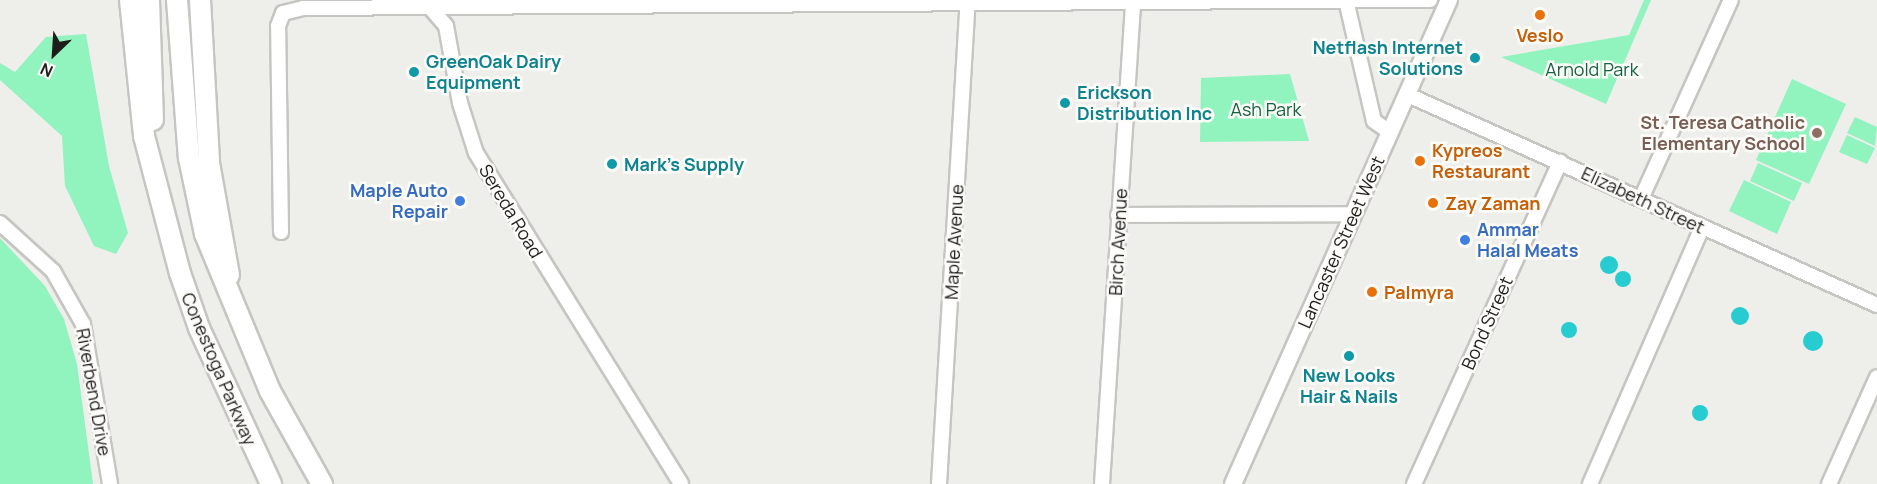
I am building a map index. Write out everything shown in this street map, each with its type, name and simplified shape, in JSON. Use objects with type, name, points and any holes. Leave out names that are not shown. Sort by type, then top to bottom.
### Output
[{"type":"highway","name":"Conestoga Parkway","points":[[130,0],[135,80],[159,182],[199,328],[271,484]]},
{"type":"highway","name":"Conestoga Parkway","points":[[149,0],[159,182]]},
{"type":"highway","name":"Conestoga Parkway","points":[[177,0],[189,158],[206,234],[231,302],[270,391],[322,484]]},
{"type":"highway","name":"Conestoga Parkway","points":[[200,0],[209,163],[231,302]]},
{"type":"main road","name":"Lancaster Street West","points":[[1233,484],[1449,0]]},
{"type":"street","points":[[282,232],[277,100],[283,13],[427,3],[1430,0]]},
{"type":"street","points":[[1641,199],[1731,0]]},
{"type":"street","name":"Maple Avenue","points":[[939,484],[968,1]]},
{"type":"street","name":"Birch Avenue","points":[[1102,484],[1133,1]]},
{"type":"street","points":[[1346,1],[1374,121],[1390,132]]},
{"type":"street","name":"Sereda Road","points":[[427,3],[446,26],[460,103],[476,153],[633,410],[681,484]]},
{"type":"street","name":"Elizabeth Street","points":[[1408,95],[1877,305]]},
{"type":"street","name":"Bond Street","points":[[1414,484],[1560,162]]},
{"type":"street","points":[[1118,214],[1352,214]]},
{"type":"street","name":"Riverbend Drive","points":[[0,223],[53,271],[83,324],[110,484]]},
{"type":"street","points":[[1590,484],[1702,228]]},
{"type":"street","points":[[1829,484],[1877,377]]},
{"type":"green space","name":"Arnold Park","points":[[1644,0],[1651,0],[1606,104],[1501,57],[1629,35]]},
{"type":"green space","points":[[86,34],[109,166],[128,233],[116,254],[94,246],[65,186],[62,136],[0,80],[0,63],[15,72],[46,37]]},
{"type":"green space","name":"Ash Park","points":[[1290,74],[1309,141],[1200,142],[1201,78]]},
{"type":"green space","points":[[1792,79],[1846,104],[1809,184],[1756,160]]},
{"type":"green space","points":[[1855,117],[1877,127],[1875,146],[1847,133]]},
{"type":"green space","points":[[1847,135],[1875,148],[1867,164],[1839,152]]},
{"type":"green space","points":[[1758,163],[1802,183],[1794,201],[1750,181]]},
{"type":"green space","points":[[1744,180],[1791,202],[1777,234],[1729,211]]},
{"type":"green space","points":[[0,238],[45,286],[64,319],[77,364],[93,484],[0,484]]},
{"type":"water","points":[[1605,256],[1613,256],[1618,261],[1616,272],[1605,274],[1600,269],[1600,261]]},
{"type":"water","points":[[1620,271],[1626,271],[1631,279],[1629,285],[1620,287],[1615,282],[1615,276]]},
{"type":"water","points":[[1740,307],[1746,310],[1749,316],[1746,322],[1740,325],[1734,322],[1731,316],[1734,310]]},
{"type":"water","points":[[1569,322],[1575,324],[1577,330],[1575,336],[1569,338],[1563,336],[1561,330],[1563,324]]},
{"type":"water","points":[[1813,331],[1820,334],[1823,341],[1820,348],[1813,351],[1806,348],[1803,341],[1806,334]]},
{"type":"water","points":[[1700,405],[1706,407],[1708,413],[1706,419],[1700,421],[1694,419],[1692,413],[1694,407]]},
{"type":"place","name":"Veslo","points":[[1540,15]]},
{"type":"place","name":"Netflash Internet Solutions","points":[[1475,58]]},
{"type":"place","name":"GreenOak Dairy Equipment","points":[[414,72]]},
{"type":"place","name":"Erickson Distribution Inc","points":[[1065,103]]},
{"type":"place","name":"St. Teresa Catholic Elementary School","points":[[1817,133]]},
{"type":"place","name":"Kypreos Restaurant","points":[[1420,161]]},
{"type":"place","name":"Mark's Supply","points":[[612,164]]},
{"type":"place","name":"Maple Auto Repair","points":[[460,201]]},
{"type":"place","name":"Zay Zaman","points":[[1433,203]]},
{"type":"place","name":"Ammar Halal Meats","points":[[1465,240]]},
{"type":"place","name":"Palmyra","points":[[1372,292]]},
{"type":"place","name":"New Looks Hair & Nails","points":[[1349,356]]}]
